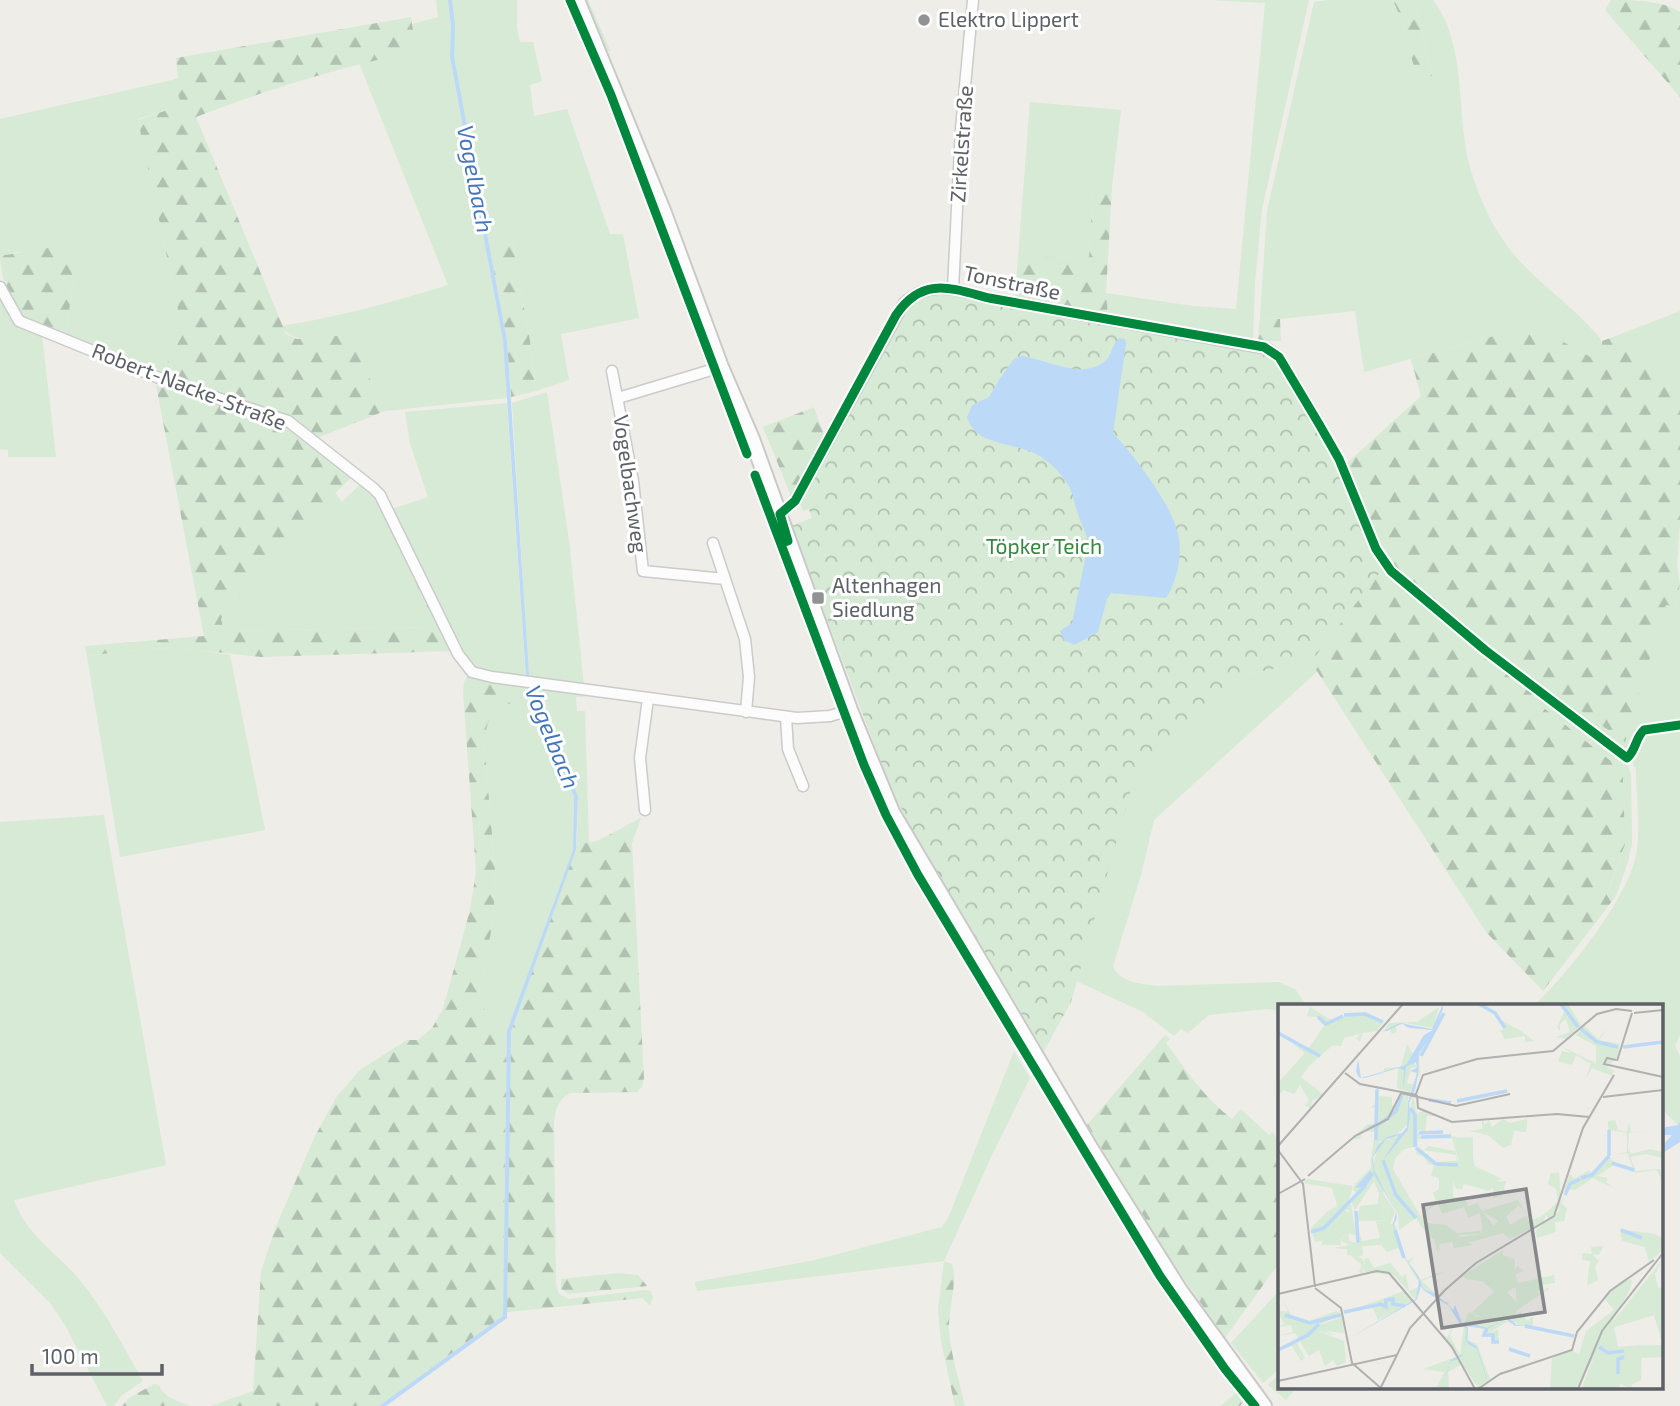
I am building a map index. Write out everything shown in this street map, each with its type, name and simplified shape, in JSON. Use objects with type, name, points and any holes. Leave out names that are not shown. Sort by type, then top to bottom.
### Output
[{"type":"main road","points":[[577,0],[660,202],[721,367],[752,439],[850,710],[892,812],[1091,1149],[1179,1289],[1264,1405]]},
{"type":"street","name":"Zirkelstraße","points":[[953,289],[961,129],[974,0]]},
{"type":"street","name":"Robert-Nacke-Straße","points":[[0,286],[15,316],[23,323],[169,382],[288,421],[380,495],[458,654],[472,672],[786,717],[812,718],[850,710]]},
{"type":"street","name":"Tonstraße","points":[[780,514],[795,500],[904,303],[911,296],[935,288],[953,289],[989,298],[1268,349],[1279,358],[1320,424]]},
{"type":"street","name":"Vogelbachweg","points":[[618,398],[721,367]]},
{"type":"street","name":"Vogelbachweg","points":[[612,371],[633,481],[643,571],[725,579]]},
{"type":"street","points":[[713,543],[738,614],[747,650],[747,712]]},
{"type":"street","points":[[645,810],[640,758],[648,699]]},
{"type":"street","points":[[786,717],[788,749],[803,786]]},
{"type":"green space","points":[[436,0],[448,0],[451,25],[450,57],[503,341],[507,398],[385,411],[349,335],[302,339],[294,337],[282,326],[366,309],[448,285],[359,63],[415,51],[412,24],[438,17]]},
{"type":"green space","points":[[452,0],[517,0],[520,42],[533,42],[542,81],[530,85],[534,116],[567,109],[610,234],[623,234],[639,318],[561,334],[569,380],[536,391],[512,240],[488,240],[453,57],[455,25]]},
{"type":"green space","points":[[582,0],[588,0],[611,52],[604,49]]},
{"type":"green space","points":[[1212,0],[1309,0],[1262,209],[1253,342],[1108,315],[1106,293],[1193,306],[1236,309],[1265,3]]},
{"type":"green space","points":[[1393,0],[1403,24],[1418,79],[1432,75],[1417,10],[1411,0],[1433,0],[1444,17],[1451,36],[1459,77],[1468,160],[1488,214],[1514,255],[1599,336],[1603,345],[1603,364],[1533,325],[1364,372],[1355,311],[1280,319],[1260,318],[1267,211],[1314,2]]},
{"type":"green space","points":[[1393,0],[1411,0],[1417,10],[1432,76],[1417,79],[1403,24]]},
{"type":"green space","points":[[1611,0],[1656,3],[1680,12],[1680,97],[1605,10]]},
{"type":"green space","points":[[411,17],[416,51],[305,80],[196,117],[286,334],[297,339],[349,335],[385,411],[317,438],[288,419],[161,374],[183,334],[138,120],[182,105],[172,80],[178,78],[176,58]]},
{"type":"green space","points":[[172,80],[183,105],[138,119],[183,334],[161,374],[66,338],[73,278],[19,252],[0,256],[0,119]]},
{"type":"green space","points":[[1030,102],[1121,110],[1112,187],[1093,188],[1089,258],[1018,257]]},
{"type":"green space","points":[[1093,187],[1112,187],[1106,293],[1108,315],[1015,298],[1018,257],[1089,258]]},
{"type":"green space","points":[[488,240],[512,240],[530,341],[536,391],[511,397],[507,341]]},
{"type":"green space","points":[[65,245],[73,278],[66,338],[20,316],[7,291],[0,256]]},
{"type":"green space","name":"Töpker Teich","points":[[942,293],[1271,355],[1327,444],[1373,552],[1384,567],[1311,662],[1240,675],[1219,693],[1202,716],[1169,751],[1134,779],[1071,1002],[1044,1051],[935,871],[892,791],[792,526],[812,518],[809,509],[803,511],[800,502],[900,318],[918,299]]},
{"type":"green space","points":[[0,294],[11,317],[42,335],[56,457],[8,457],[8,450],[0,449]]},
{"type":"green space","name":"Töpker Teich","points":[[918,299],[969,336],[1135,330],[1264,353],[1287,380],[1327,444],[1373,552],[1384,567],[1533,692],[1530,697],[1612,762],[1623,778],[1625,844],[1608,891],[1616,896],[1543,991],[1486,932],[1311,662],[1301,664],[1170,623],[1153,763],[1134,779],[1077,979],[920,846],[892,791],[792,526],[812,518],[809,509],[803,511],[908,308]]},
{"type":"green space","points":[[1680,311],[1680,399],[1621,334]]},
{"type":"green space","points":[[1260,318],[1280,319],[1281,341],[1258,341]]},
{"type":"green space","points":[[1533,325],[1603,364],[1602,341],[1621,334],[1680,399],[1680,525],[1677,563],[1680,585],[1675,607],[1666,605],[1625,742],[1562,697],[1557,702],[1395,570],[1380,547],[1345,465],[1421,396],[1411,359]]},
{"type":"green space","points":[[156,385],[220,401],[286,424],[353,476],[335,493],[342,502],[225,611],[221,619],[224,631],[436,627],[379,505],[370,497],[371,490],[379,496],[454,651],[261,657],[150,648],[87,656],[85,646],[204,636]]},
{"type":"green space","points":[[547,392],[569,540],[584,686],[529,681],[512,403]]},
{"type":"green space","points":[[507,403],[526,681],[469,667],[392,509],[428,497],[410,443],[405,412]]},
{"type":"green space","points":[[814,407],[824,435],[791,496],[763,427]]},
{"type":"green space","points":[[362,483],[371,490],[370,497],[379,505],[436,627],[224,631],[220,618],[225,611]]},
{"type":"green space","points":[[1680,585],[1680,722],[1640,730],[1632,751],[1628,753],[1557,702],[1561,696],[1625,741],[1666,604],[1675,607]]},
{"type":"green space","points":[[150,648],[198,650],[230,655],[265,830],[120,857],[87,656]]},
{"type":"green space","points":[[1311,662],[1318,671],[1154,820],[1141,875],[1113,966],[1120,976],[1126,979],[1158,986],[1279,982],[1295,989],[1305,1004],[1278,1004],[1278,1014],[1275,1010],[1267,1009],[1209,1015],[1188,1033],[1181,1029],[1174,1036],[1143,1012],[1076,981],[1134,779],[1169,751],[1202,716],[1219,693],[1240,675]]},
{"type":"green space","points":[[470,673],[516,683],[520,701],[504,706],[494,713],[484,741],[496,881],[492,927],[479,993],[486,1013],[507,1031],[503,1316],[379,1406],[211,1406],[253,1391],[261,1272],[275,1229],[314,1138],[337,1096],[360,1070],[407,1040],[418,1040],[432,1028],[443,1009],[470,910],[476,872],[463,691],[464,682]]},
{"type":"green space","points":[[516,683],[526,684],[574,796],[573,850],[507,1031],[486,1013],[479,993],[492,927],[496,881],[484,741],[490,719],[496,710],[506,704]]},
{"type":"green space","points":[[530,685],[571,690],[585,695],[576,697],[577,711],[585,711],[589,842],[577,844],[578,796]]},
{"type":"green space","points":[[1533,692],[1626,760],[1631,774],[1632,843],[1616,896],[1608,892],[1625,844],[1529,696]]},
{"type":"green space","points":[[1680,728],[1680,1035],[1675,1046],[1680,1056],[1678,1125],[1662,1109],[1662,1004],[1536,1004],[1594,935],[1609,914],[1630,873],[1636,855],[1638,823],[1636,770],[1631,759],[1640,737],[1652,730]]},
{"type":"green space","points":[[104,815],[166,1165],[14,1200],[36,1236],[77,1277],[94,1299],[143,1381],[122,1395],[114,1406],[107,1406],[65,1325],[51,1304],[0,1253],[0,822]]},
{"type":"green space","points":[[641,818],[632,843],[644,1078],[642,1087],[637,1092],[570,1093],[558,1106],[554,1124],[556,1284],[559,1294],[569,1299],[644,1290],[650,1291],[653,1297],[650,1306],[643,1298],[507,1312],[511,1032],[577,844],[597,841]]},
{"type":"green space","points":[[1165,1035],[1170,1039],[1166,1043],[1189,1074],[1222,1111],[1232,1119],[1241,1109],[1269,1135],[1273,1132],[1278,1140],[1278,1264],[1225,1338],[1172,1262],[1087,1125]]},
{"type":"green space","points":[[1014,1051],[1030,1078],[944,1261],[697,1291],[695,1282],[811,1261],[942,1227],[949,1216]]},
{"type":"green space","points":[[944,1261],[952,1264],[954,1271],[949,1330],[965,1406],[955,1406],[941,1341],[938,1311]]},
{"type":"green space","points":[[619,1273],[638,1275],[647,1286],[569,1294],[561,1289],[561,1279]]},
{"type":"green space","points":[[1278,1292],[1278,1370],[1263,1383],[1231,1343]]},
{"type":"green space","points":[[1278,1375],[1278,1388],[1296,1388],[1286,1400],[1268,1385]]},
{"type":"green space","points":[[154,1384],[159,1385],[176,1401],[190,1406],[122,1406],[129,1398]]},
{"type":"green space","points":[[1239,1390],[1246,1399],[1240,1406],[1221,1406]]},
{"type":"water","name":"Vogelbach","points":[[448,0],[452,0],[455,25],[454,57],[507,341],[530,690],[578,796],[576,849],[511,1032],[507,1318],[386,1406],[379,1406],[503,1316],[507,1031],[573,850],[574,796],[527,691],[503,341],[450,57],[451,25]]},
{"type":"water","points":[[1119,338],[1125,339],[1126,344],[1113,433],[1141,467],[1168,509],[1178,534],[1178,568],[1166,598],[1111,593],[1098,632],[1074,645],[1064,640],[1060,631],[1072,623],[1088,545],[1073,495],[1064,479],[1045,460],[1027,450],[986,438],[971,426],[967,417],[972,405],[989,397],[1014,359],[1021,356],[1074,369],[1095,367],[1109,357]]},
{"type":"water","points":[[1680,1122],[1680,1142],[1662,1153],[1662,1146],[1672,1135],[1662,1135],[1662,1128],[1678,1125]]},
{"type":"cycle path","points":[[570,0],[611,95],[747,454]]},
{"type":"cycle path","points":[[781,543],[788,541],[780,514],[795,501],[896,315],[916,294],[938,288],[950,289],[1264,347],[1279,357],[1339,459],[1376,549],[1391,571],[1485,650],[1627,758],[1644,730],[1680,725]]},
{"type":"cycle path","points":[[755,475],[864,765],[886,815],[918,875],[1160,1276],[1225,1369],[1255,1406]]},
{"type":"place","name":"Elektro Lippert","points":[[924,20]]},
{"type":"place","name":"Altenhagen Siedlung","points":[[818,598]]}]
